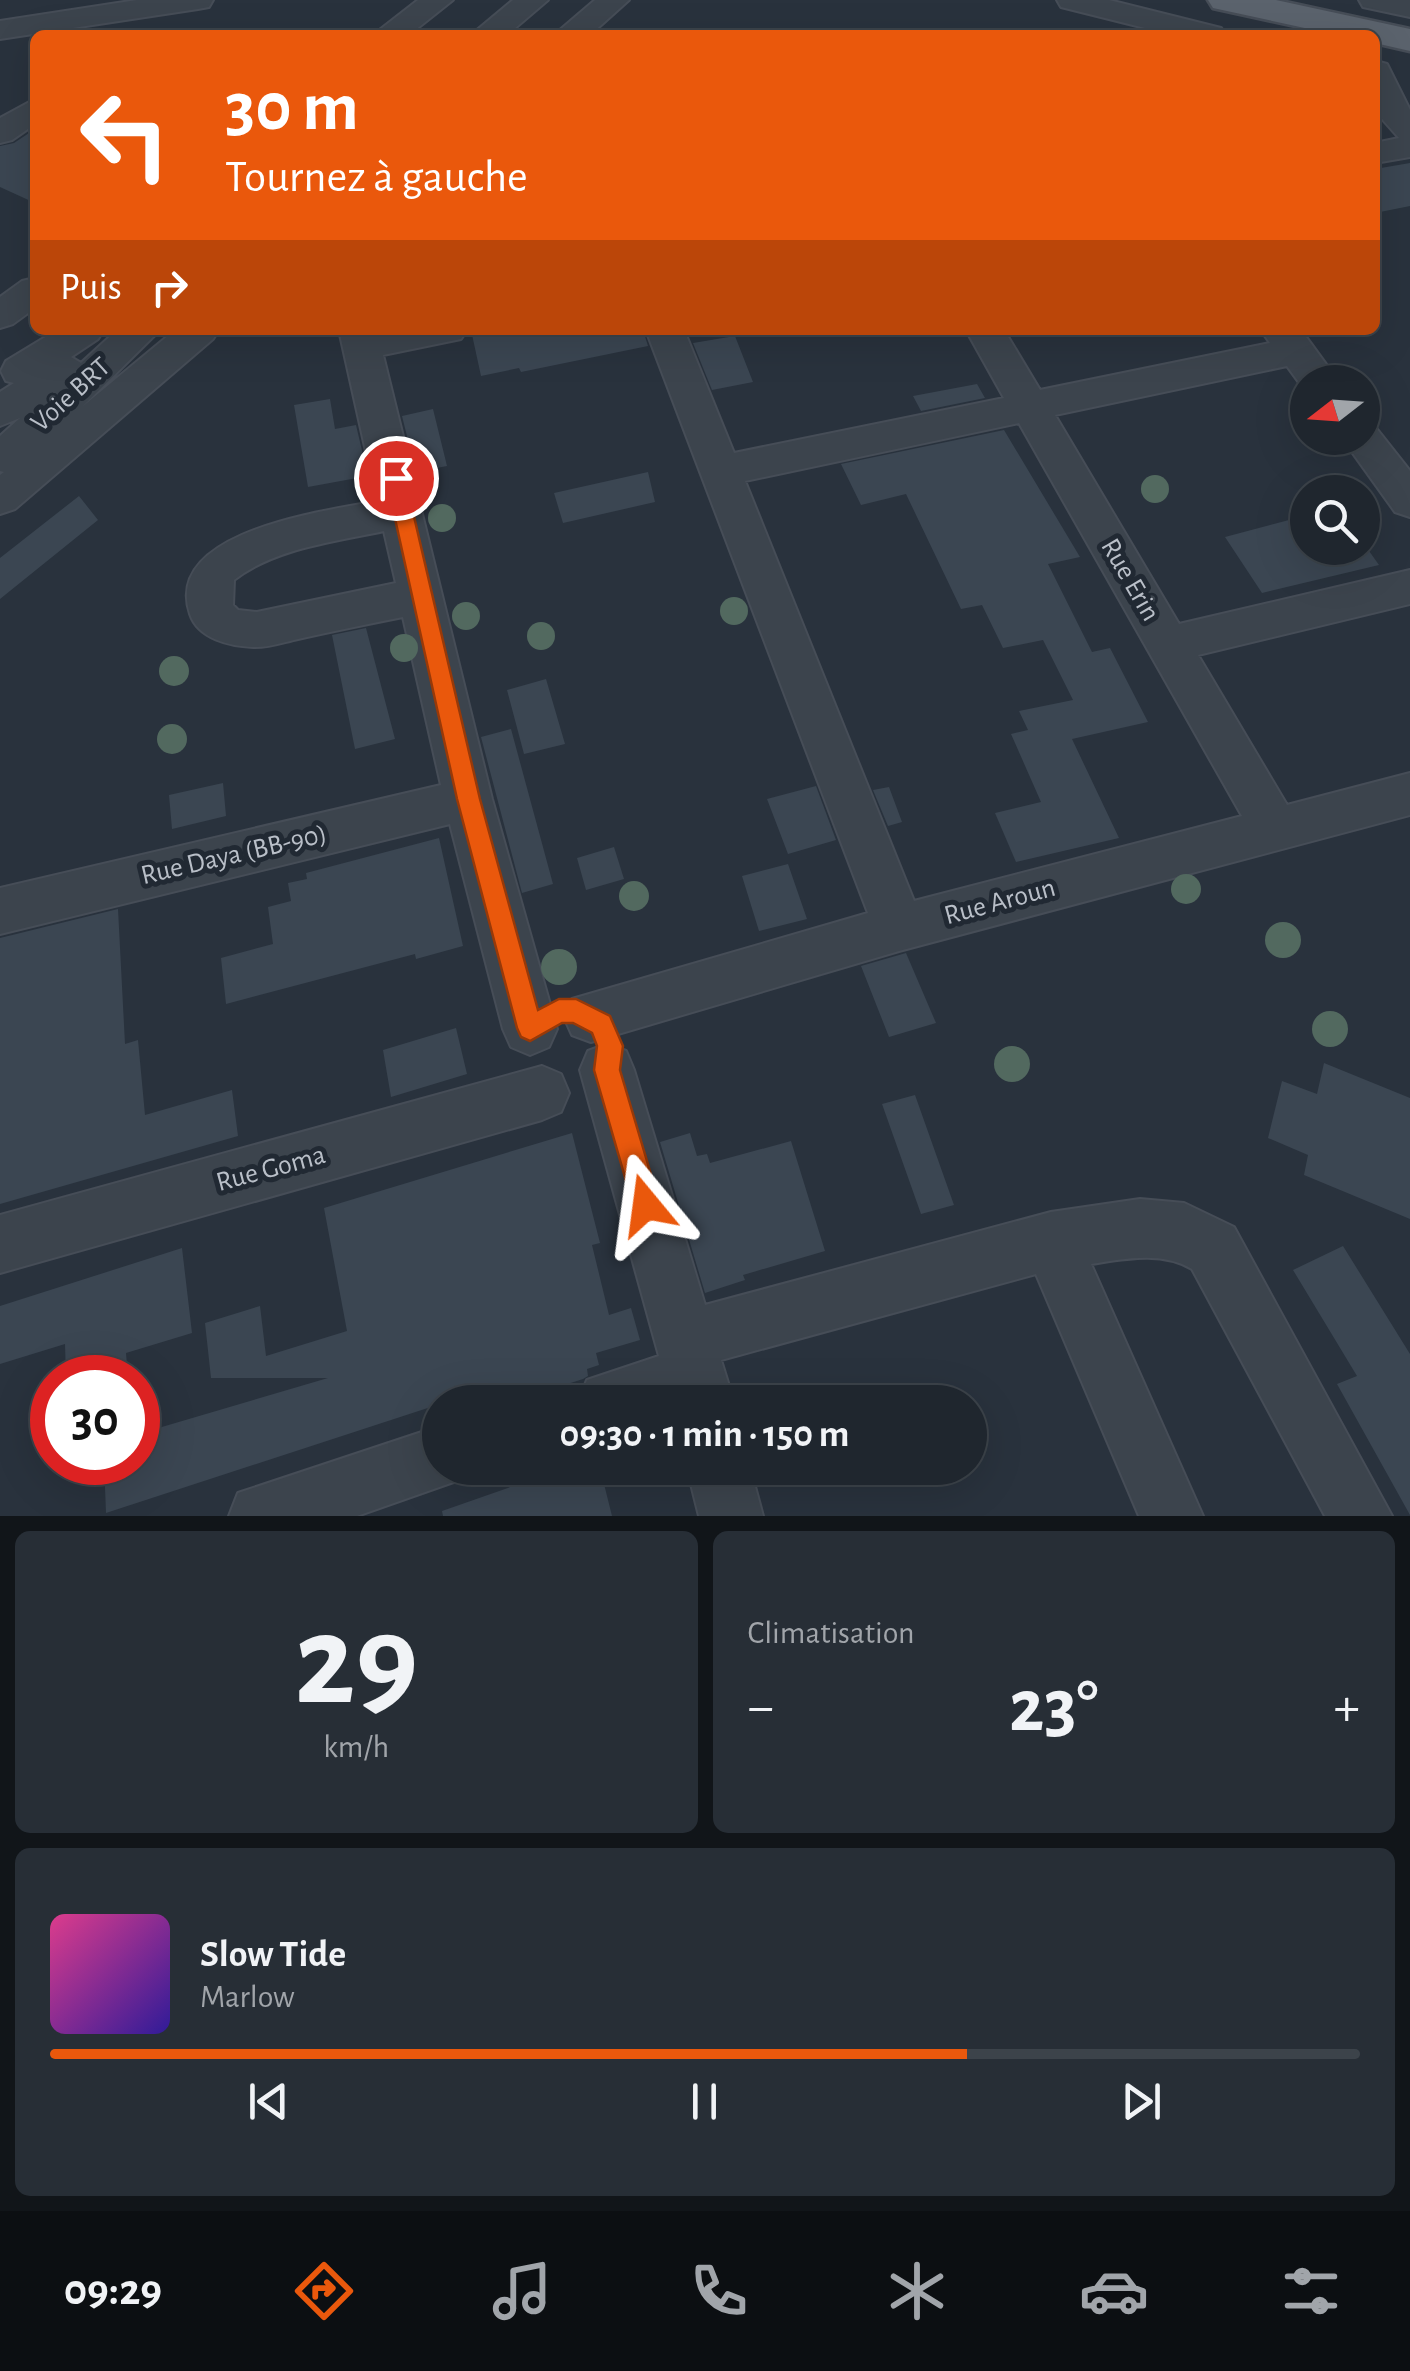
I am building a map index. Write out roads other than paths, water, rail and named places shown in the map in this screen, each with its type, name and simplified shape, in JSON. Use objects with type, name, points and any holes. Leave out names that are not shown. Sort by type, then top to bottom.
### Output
[{"type":"main road","points":[[1226,0],[1317,28]]},
{"type":"main road","points":[[1380,36],[1410,40]]},
{"type":"street","points":[[0,30],[195,0]]},
{"type":"street","points":[[150,30],[195,0]]},
{"type":"street","points":[[396,30],[438,0]]},
{"type":"street","points":[[494,30],[533,0]]},
{"type":"street","points":[[524,30],[563,0]]},
{"type":"street","points":[[576,30],[614,0]]},
{"type":"street","points":[[1072,0],[1190,30]]},
{"type":"street","points":[[1374,0],[1410,8]]},
{"type":"street","points":[[1380,72],[1410,79]]},
{"type":"street","points":[[1380,84],[1388,106],[1410,131]]},
{"type":"street","points":[[0,133],[30,112]]},
{"type":"street","points":[[1380,153],[1410,147]]},
{"type":"street","points":[[0,315],[30,294]]},
{"type":"street","points":[[0,383],[77,335]]},
{"type":"street","name":"Voie BRT","points":[[0,412],[114,335]]},
{"type":"street","name":"Voie BRT","points":[[0,459],[136,335]]},
{"type":"street","points":[[0,498],[194,335]]},
{"type":"street","points":[[394,335],[361,338],[468,799],[530,1028]]},
{"type":"street","points":[[666,335],[898,928]]},
{"type":"street","name":"Rue Erin","points":[[987,335],[1276,830]]},
{"type":"street","points":[[720,471],[1032,408],[1289,340],[1307,365]]},
{"type":"street","points":[[1375,455],[1410,501]]},
{"type":"street","points":[[403,511],[248,549],[219,568],[209,587],[211,612],[227,626],[256,630],[423,595]]},
{"type":"street","points":[[1167,645],[1410,587]]},
{"type":"street","name":"Rue Aroun","points":[[599,1044],[898,928],[1410,794]]},
{"type":"street","name":"Rue Daya (BB-90)","points":[[0,911],[468,799]]},
{"type":"street","points":[[599,1044],[586,1092],[556,1098],[542,1094],[528,1081],[520,1064],[522,1045],[530,1028],[559,1011],[576,1011],[599,1044],[695,1372]]},
{"type":"street","name":"Rue Goma","points":[[0,1244],[542,1094]]},
{"type":"street","points":[[658,1385],[1050,1241],[1140,1228],[1184,1232],[1213,1248],[1360,1516]]},
{"type":"street","points":[[1050,1241],[1171,1516]]},
{"type":"street","points":[[261,1516],[422,1463]]},
{"type":"street","points":[[723,1485],[731,1516]]}]
